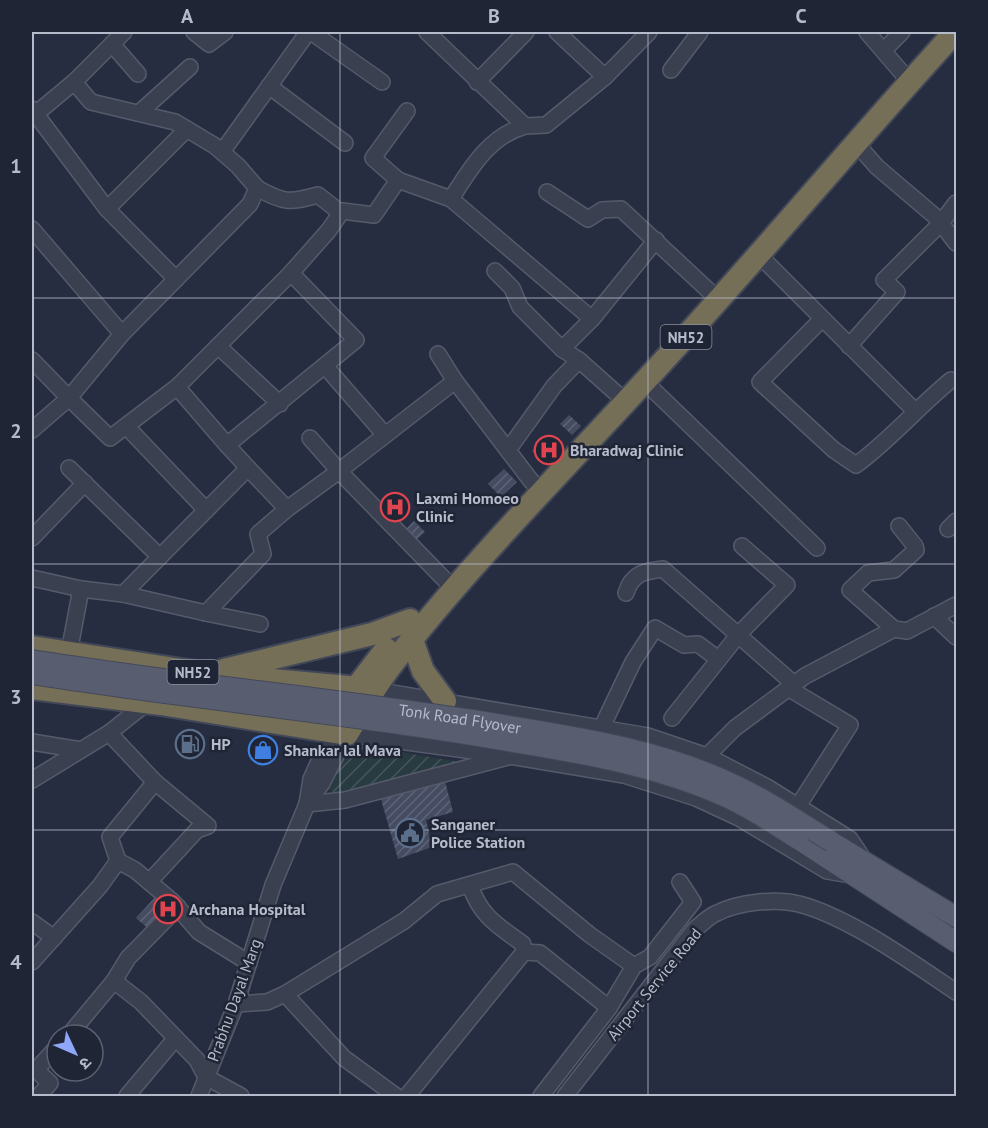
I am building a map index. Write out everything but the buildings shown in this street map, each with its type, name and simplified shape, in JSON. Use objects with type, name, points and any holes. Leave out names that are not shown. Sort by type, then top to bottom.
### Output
[{"type":"highway","name":"NH52","points":[[32,688],[148,702],[340,732],[366,689],[446,580],[532,482],[616,393],[943,32]]},
{"type":"highway","name":"NH52","points":[[411,630],[520,516],[760,256],[855,142],[955,32]]},
{"type":"highway","points":[[207,674],[372,634],[411,630],[423,670],[445,701]]},
{"type":"highway","name":"NH52","points":[[32,647],[207,674],[366,689]]},
{"type":"main road","name":"Tonk Road Flyover","points":[[32,660],[406,709],[646,753],[730,783],[832,842],[859,868]]},
{"type":"main road","name":"Tonk Road Flyover","points":[[32,674],[186,697],[404,724],[601,758],[642,768],[724,796],[798,839],[859,868]]},
{"type":"main road","points":[[859,868],[957,917]]},
{"type":"main road","points":[[859,868],[957,942]]},
{"type":"street","points":[[124,32],[74,82],[33,113],[107,209],[176,279]]},
{"type":"street","points":[[194,32],[209,44],[225,32]]},
{"type":"street","points":[[222,152],[309,32],[382,82]]},
{"type":"street","points":[[428,32],[477,82],[525,126]]},
{"type":"street","points":[[477,82],[526,32]]},
{"type":"street","points":[[557,32],[605,77]]},
{"type":"street","points":[[451,199],[485,150],[510,130],[525,126],[546,125],[605,77],[647,32]]},
{"type":"street","points":[[671,70],[700,32]]},
{"type":"street","points":[[867,32],[903,74]]},
{"type":"street","points":[[884,50],[902,32]]},
{"type":"street","points":[[112,44],[138,74]]},
{"type":"street","points":[[139,113],[190,67]]},
{"type":"street","points":[[74,82],[91,102],[175,122],[222,152],[257,188],[281,201],[292,202],[318,195],[341,213]]},
{"type":"street","points":[[269,86],[345,143]]},
{"type":"street","points":[[406,111],[373,158],[398,180],[451,199],[592,319]]},
{"type":"street","points":[[107,209],[187,129]]},
{"type":"street","points":[[855,142],[878,167],[940,223],[957,243]]},
{"type":"street","points":[[32,360],[110,438],[177,387],[291,273],[342,211],[374,215],[398,180]]},
{"type":"street","points":[[32,430],[69,399],[122,334],[250,204],[257,188]]},
{"type":"street","points":[[548,192],[588,219],[602,210],[621,209],[708,290]]},
{"type":"street","points":[[849,346],[897,292],[884,280],[957,203]]},
{"type":"street","points":[[32,230],[122,334]]},
{"type":"street","points":[[562,350],[592,319],[656,240]]},
{"type":"street","points":[[760,256],[915,411]]},
{"type":"street","points":[[495,271],[512,288],[520,307],[562,350],[579,360],[616,393]]},
{"type":"street","points":[[227,445],[326,367],[356,340],[291,273]]},
{"type":"street","points":[[822,319],[760,382],[802,422],[856,465],[878,449],[915,411],[951,380]]},
{"type":"street","points":[[218,346],[280,404]]},
{"type":"street","points":[[438,354],[455,381],[532,482]]},
{"type":"street","points":[[508,450],[555,386],[579,360]]},
{"type":"street","points":[[326,367],[384,435]]},
{"type":"street","points":[[206,613],[262,554],[258,534],[287,509],[455,381]]},
{"type":"street","points":[[645,382],[817,548]]},
{"type":"street","points":[[177,387],[287,509]]},
{"type":"street","points":[[126,426],[206,510]]},
{"type":"street","points":[[310,438],[339,471],[446,580]]},
{"type":"street","points":[[69,468],[160,557]]},
{"type":"street","points":[[123,594],[248,468]]},
{"type":"street","points":[[32,538],[85,483]]},
{"type":"street","points":[[899,526],[916,550],[894,570],[868,573],[850,590],[894,629],[908,631],[957,605]]},
{"type":"street","points":[[672,717],[739,634],[788,585],[742,546]]},
{"type":"street","points":[[626,593],[629,582],[642,571],[663,569],[716,614],[729,629],[739,634],[791,686],[850,725],[800,803]]},
{"type":"street","points":[[32,578],[81,589],[123,594],[260,624]]},
{"type":"street","points":[[64,653],[70,647],[81,589]]},
{"type":"street","points":[[934,616],[957,637]]},
{"type":"street","points":[[601,729],[633,662],[655,628],[684,645],[698,644],[718,659]]},
{"type":"street","points":[[707,756],[735,728],[791,686],[894,629]]},
{"type":"street","points":[[32,780],[110,733],[148,702],[132,663]]},
{"type":"street","points":[[340,732],[624,775],[666,787],[738,818],[827,871],[859,868],[850,839],[767,787],[707,756],[648,736],[366,689]]},
{"type":"street","name":"Prabhu Dayal Marg","points":[[199,1096],[236,1004],[273,885],[307,804],[311,779],[340,732]]},
{"type":"street","points":[[110,733],[154,782],[208,826],[197,831],[149,882]]},
{"type":"street","points":[[32,742],[81,750]]},
{"type":"street","points":[[307,804],[345,800],[492,763],[510,756]]},
{"type":"street","points":[[154,782],[110,837],[118,861],[149,882],[178,907],[199,932],[249,963]]},
{"type":"street","points":[[32,962],[54,939],[118,861]]},
{"type":"street","points":[[236,1004],[267,1002],[285,994],[404,921],[437,894],[513,872],[590,935],[634,966]]},
{"type":"street","points":[[541,1096],[609,1008],[634,966],[650,957],[693,902],[680,882]]},
{"type":"street","points":[[407,1096],[524,952],[523,944],[489,919],[476,903],[470,885]]},
{"type":"street","name":"Airport Service Road","points":[[565,1096],[695,929],[716,913],[736,907],[773,902],[798,903],[831,916],[891,949],[957,992]]},
{"type":"street","points":[[79,1023],[114,981],[128,958],[178,907]]},
{"type":"street","points":[[32,922],[54,939]]},
{"type":"street","points":[[524,952],[540,953],[609,1008]]},
{"type":"street","points":[[114,981],[141,1002],[197,1060],[206,1077],[242,1096]]},
{"type":"street","points":[[285,994],[344,1058],[396,1096]]},
{"type":"street","points":[[127,1096],[175,1039]]},
{"type":"street","points":[[45,1060],[36,1070],[45,1078]]},
{"type":"street","points":[[39,1096],[50,1083]]},
{"type":"shaded area","points":[[352,744],[460,762],[335,793],[325,788],[344,746]]},
{"type":"place","name":"Bharadwaj Clinic","points":[[549,450]]},
{"type":"place","name":"Laxmi Homoeo Clinic","points":[[395,507]]},
{"type":"place","name":"HP","points":[[190,744]]},
{"type":"place","name":"Shankar lal Mava","points":[[263,750]]},
{"type":"place","name":"Sanganer Police Station","points":[[410,833]]},
{"type":"place","name":"Archana Hospital","points":[[168,909]]}]
